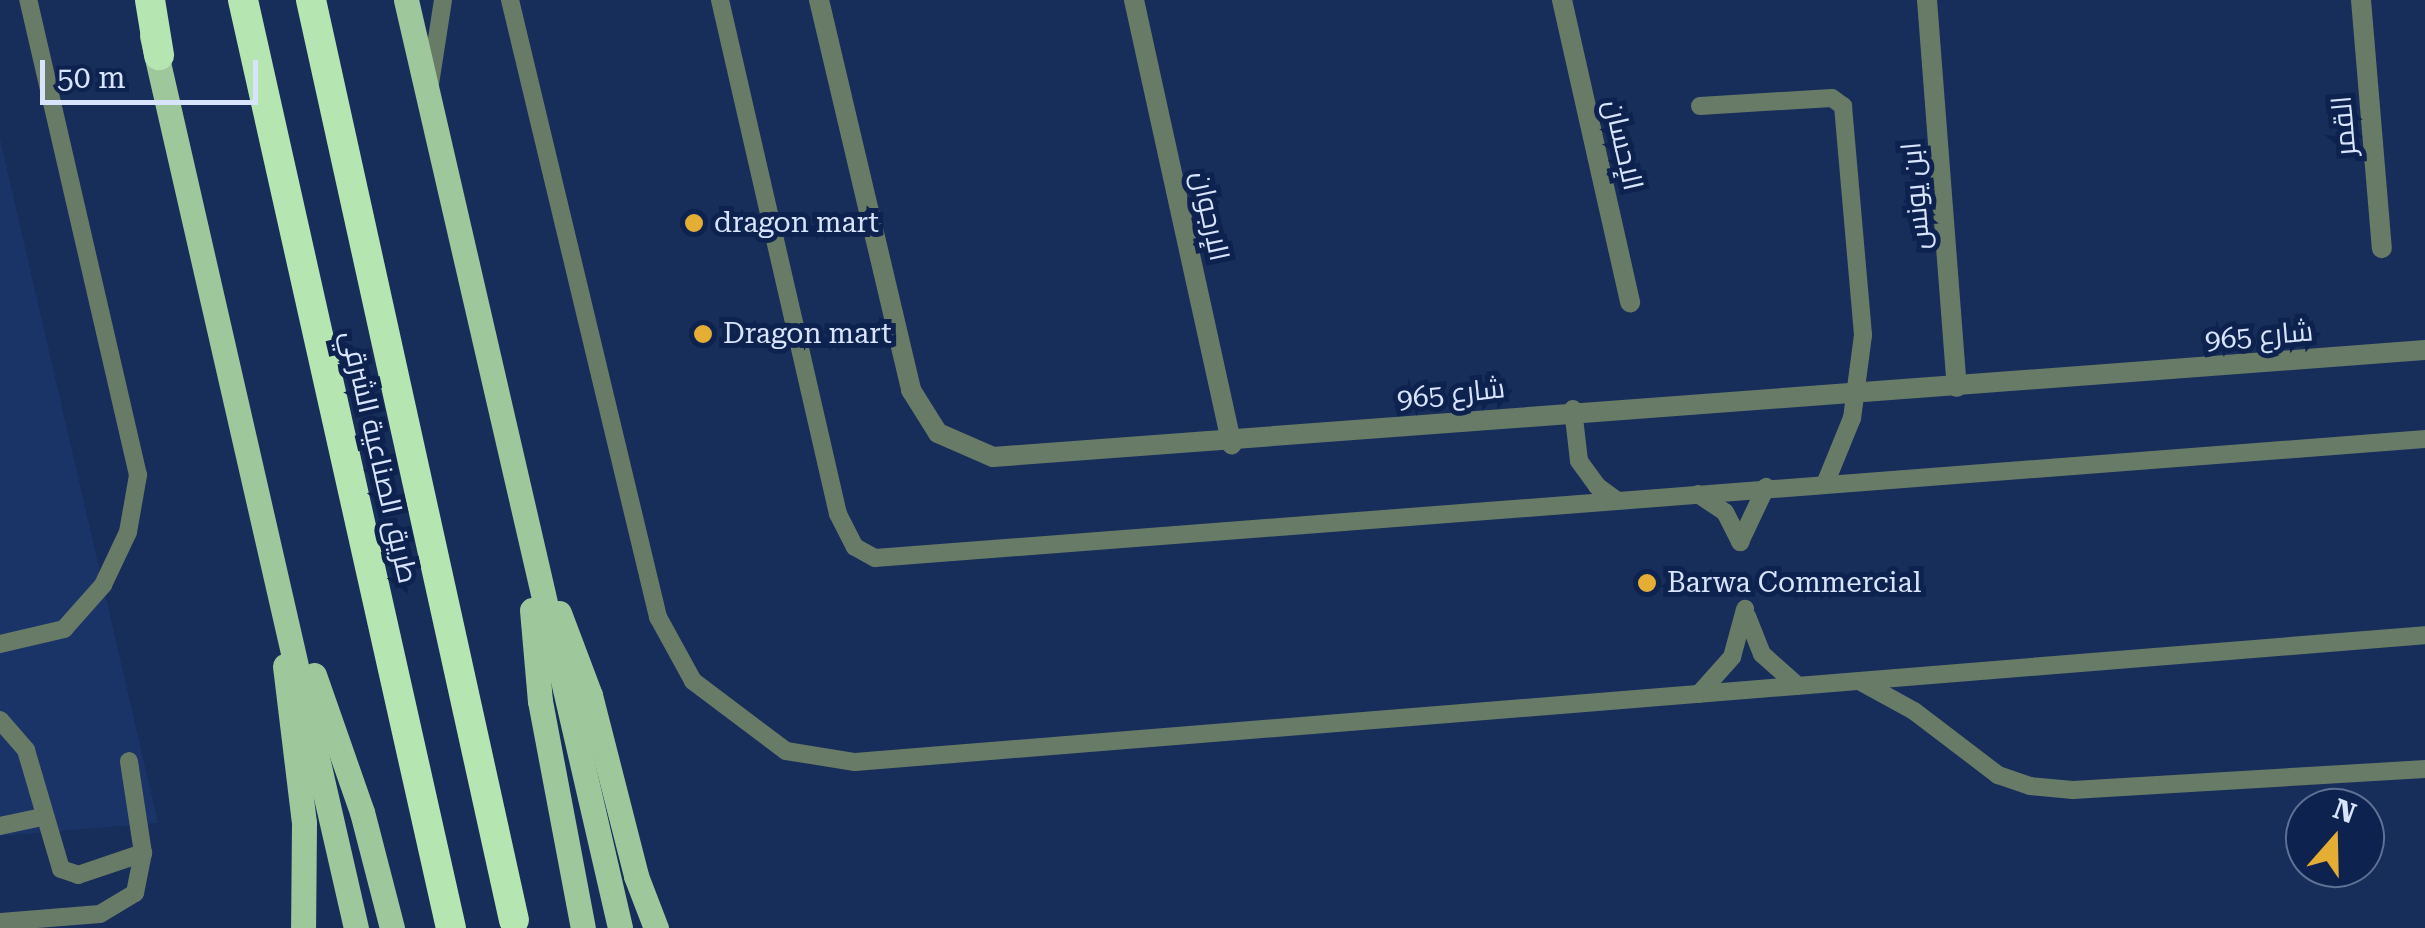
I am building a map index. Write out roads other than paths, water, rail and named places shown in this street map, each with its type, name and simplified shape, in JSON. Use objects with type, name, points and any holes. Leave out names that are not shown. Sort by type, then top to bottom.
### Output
[{"type":"highway","points":[[150,0],[159,55]]},
{"type":"highway","name":"طريق الصناعية الشرقي","points":[[243,0],[451,928]]},
{"type":"highway","name":"طريق الصناعية الشرقي","points":[[311,0],[514,920]]},
{"type":"main road","points":[[139,0],[159,55],[356,928]]},
{"type":"main road","points":[[406,0],[620,928]]},
{"type":"main road","points":[[526,525],[540,701],[583,928]]},
{"type":"main road","points":[[526,525],[590,694],[636,876],[656,928]]},
{"type":"main road","points":[[276,566],[304,823],[303,928]]},
{"type":"main road","points":[[276,566],[362,812],[392,928]]},
{"type":"street","name":"شارع 965","points":[[819,0],[903,363],[938,434],[993,457],[1232,444],[1573,409],[1856,394],[2425,350]]},
{"type":"street","name":"الإرجوان","points":[[1134,0],[1232,444]]},
{"type":"street","name":"الإحسان","points":[[1562,0],[1630,302]]},
{"type":"street","name":"ابن يونس","points":[[1927,0],[1956,387]]},
{"type":"street","name":"القمر","points":[[2362,0],[2382,248]]},
{"type":"lane","points":[[0,644],[64,629],[104,585],[128,532],[138,475],[28,0]]},
{"type":"lane","points":[[428,100],[443,0]]},
{"type":"lane","points":[[510,0],[658,618],[694,681],[786,751],[855,762],[2425,636]]},
{"type":"lane","points":[[720,0],[838,514],[855,547],[875,558],[2425,439]]},
{"type":"lane","points":[[1700,106],[1832,98],[1843,106],[1863,316],[1856,394],[1846,442],[1825,484]]},
{"type":"lane","points":[[1573,409],[1579,461],[1615,499]]},
{"type":"lane","points":[[1697,494],[1725,512],[1740,542],[1766,487]]},
{"type":"lane","points":[[1699,694],[1732,657],[1746,608],[1762,654],[1798,686]]},
{"type":"lane","points":[[1859,682],[1888,693],[1998,776],[2030,786],[2073,790],[2425,770]]},
{"type":"lane","points":[[0,720],[20,738],[55,862],[69,873],[143,853]]},
{"type":"lane","points":[[0,922],[120,907],[136,893],[143,853],[129,760]]},
{"type":"lane","points":[[0,826],[42,816]]},
{"type":"place","name":"dragon mart","points":[[694,223]]},
{"type":"place","name":"Dragon mart","points":[[703,334]]},
{"type":"place","name":"Barwa Commercial","points":[[1647,583]]}]
